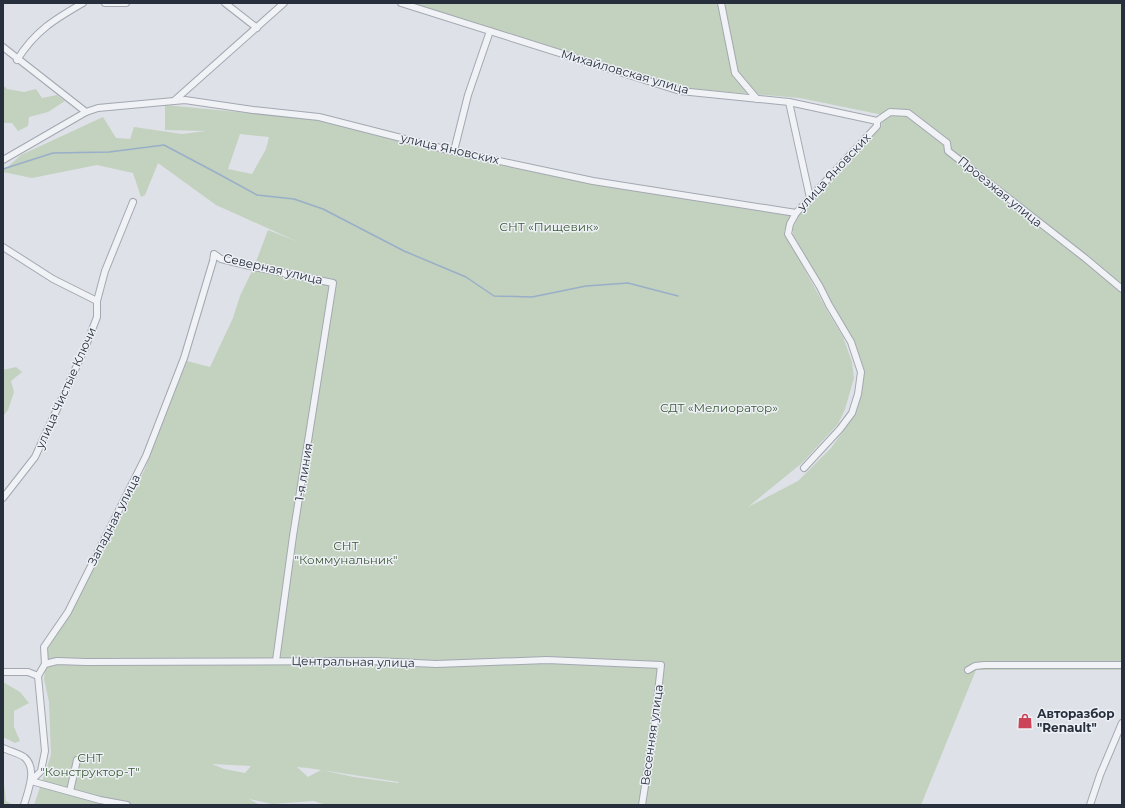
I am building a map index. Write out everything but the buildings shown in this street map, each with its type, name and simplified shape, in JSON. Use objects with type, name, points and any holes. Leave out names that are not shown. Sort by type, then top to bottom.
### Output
[{"type":"street","points":[[17,60],[30,40],[52,21],[83,3]]},
{"type":"street","points":[[105,3],[126,3]]},
{"type":"street","points":[[225,3],[257,28]]},
{"type":"street","points":[[175,100],[284,3]]},
{"type":"street","name":"Михайловская улица","points":[[401,3],[680,91],[789,102],[878,121]]},
{"type":"street","points":[[721,3],[735,73],[757,99]]},
{"type":"street","points":[[454,151],[468,95],[490,31]]},
{"type":"street","points":[[3,47],[17,60],[86,112]]},
{"type":"street","name":"улица Яновских","points":[[3,160],[86,112],[98,108],[185,100],[253,110],[319,117],[454,151],[599,182],[796,213],[877,126],[878,121]]},
{"type":"street","points":[[789,102],[810,198]]},
{"type":"street","name":"Проезжая улица","points":[[878,121],[890,112],[908,113],[947,143],[948,151],[1085,258],[1122,289]]},
{"type":"street","name":"улица Чистые Ключи","points":[[3,498],[35,457],[85,348],[97,317],[97,301],[105,271],[133,202]]},
{"type":"street","points":[[796,213],[790,224],[788,234],[851,342],[861,372],[858,394],[852,413],[840,429],[804,468]]},
{"type":"street","points":[[3,247],[53,279],[97,301]]},
{"type":"street","name":"Северная улица","points":[[214,254],[221,259],[333,283]]},
{"type":"street","name":"Западная улица","points":[[38,676],[45,664],[44,647],[68,612],[149,449],[184,358],[214,254]]},
{"type":"street","name":"1-я линия","points":[[276,661],[333,283]]},
{"type":"street","name":"Центральная улица","points":[[45,664],[57,661],[376,661],[436,664],[547,660],[661,665]]},
{"type":"street","name":"Весенняя улица","points":[[642,805],[654,729],[661,665]]},
{"type":"street","points":[[968,670],[975,666],[984,665],[1122,665]]},
{"type":"street","points":[[3,672],[28,672],[38,676],[45,751],[41,771],[31,781]]},
{"type":"street","points":[[1088,805],[1122,723]]},
{"type":"street","points":[[3,748],[24,758],[31,767],[31,781],[24,805]]},
{"type":"street","points":[[70,791],[76,760]]},
{"type":"street","points":[[31,781],[100,800],[127,805]]},
{"type":"green space","points":[[409,3],[1122,3],[1122,670],[976,670],[921,805],[326,805],[314,801],[272,804],[249,799],[260,805],[34,805],[51,755],[49,702],[44,679],[48,648],[104,549],[144,471],[187,361],[210,367],[233,318],[240,296],[254,267],[268,230],[296,241],[216,205],[158,163],[145,195],[141,197],[133,173],[97,165],[32,178],[3,171],[21,155],[103,117],[116,138],[130,139],[134,127],[182,134],[206,131],[165,130],[165,105],[323,120],[436,150],[604,186],[789,213],[790,218],[784,232],[843,337],[852,362],[854,378],[845,409],[838,424],[802,463],[748,507],[798,481],[831,448],[853,418],[862,385],[861,359],[841,318],[793,235],[793,228],[799,215],[881,127],[883,115],[800,98],[684,88]],"holes":[[[240,134],[269,137],[266,149],[252,174],[228,169]],[[212,764],[251,766],[245,773],[224,769]],[[297,767],[321,770],[308,777]],[[321,770],[399,782],[354,777]]]},
{"type":"green space","points":[[3,85],[7,89],[24,92],[36,89],[42,98],[57,95],[65,101],[48,112],[29,117],[28,126],[18,131],[12,123],[3,123]]},
{"type":"green space","points":[[16,367],[22,372],[11,381],[14,392],[8,410],[3,416],[3,370]]},
{"type":"green space","points":[[3,682],[20,692],[29,703],[14,711],[14,727],[20,741],[15,743],[3,737]]},
{"type":"green space","points":[[3,775],[6,801],[13,805],[3,805]]},
{"type":"waterway","points":[[3,169],[53,153],[109,152],[164,145],[257,195],[294,199],[323,209],[404,251],[466,277],[494,296],[532,297],[586,286],[628,283],[678,296]]},
{"type":"place","name":"Авторазбор \"Renault\"","points":[[1025,721]]},
{"type":"park label","name":"СНТ «Пищевик»","points":[[549,227]]},
{"type":"park label","name":"СДТ «Мелиоратор»","points":[[719,408]]},
{"type":"park label","name":"СНТ \"Коммунальник\"","points":[[346,553]]},
{"type":"park label","name":"СНТ \"Конструктор-Т\"","points":[[90,765]]}]
